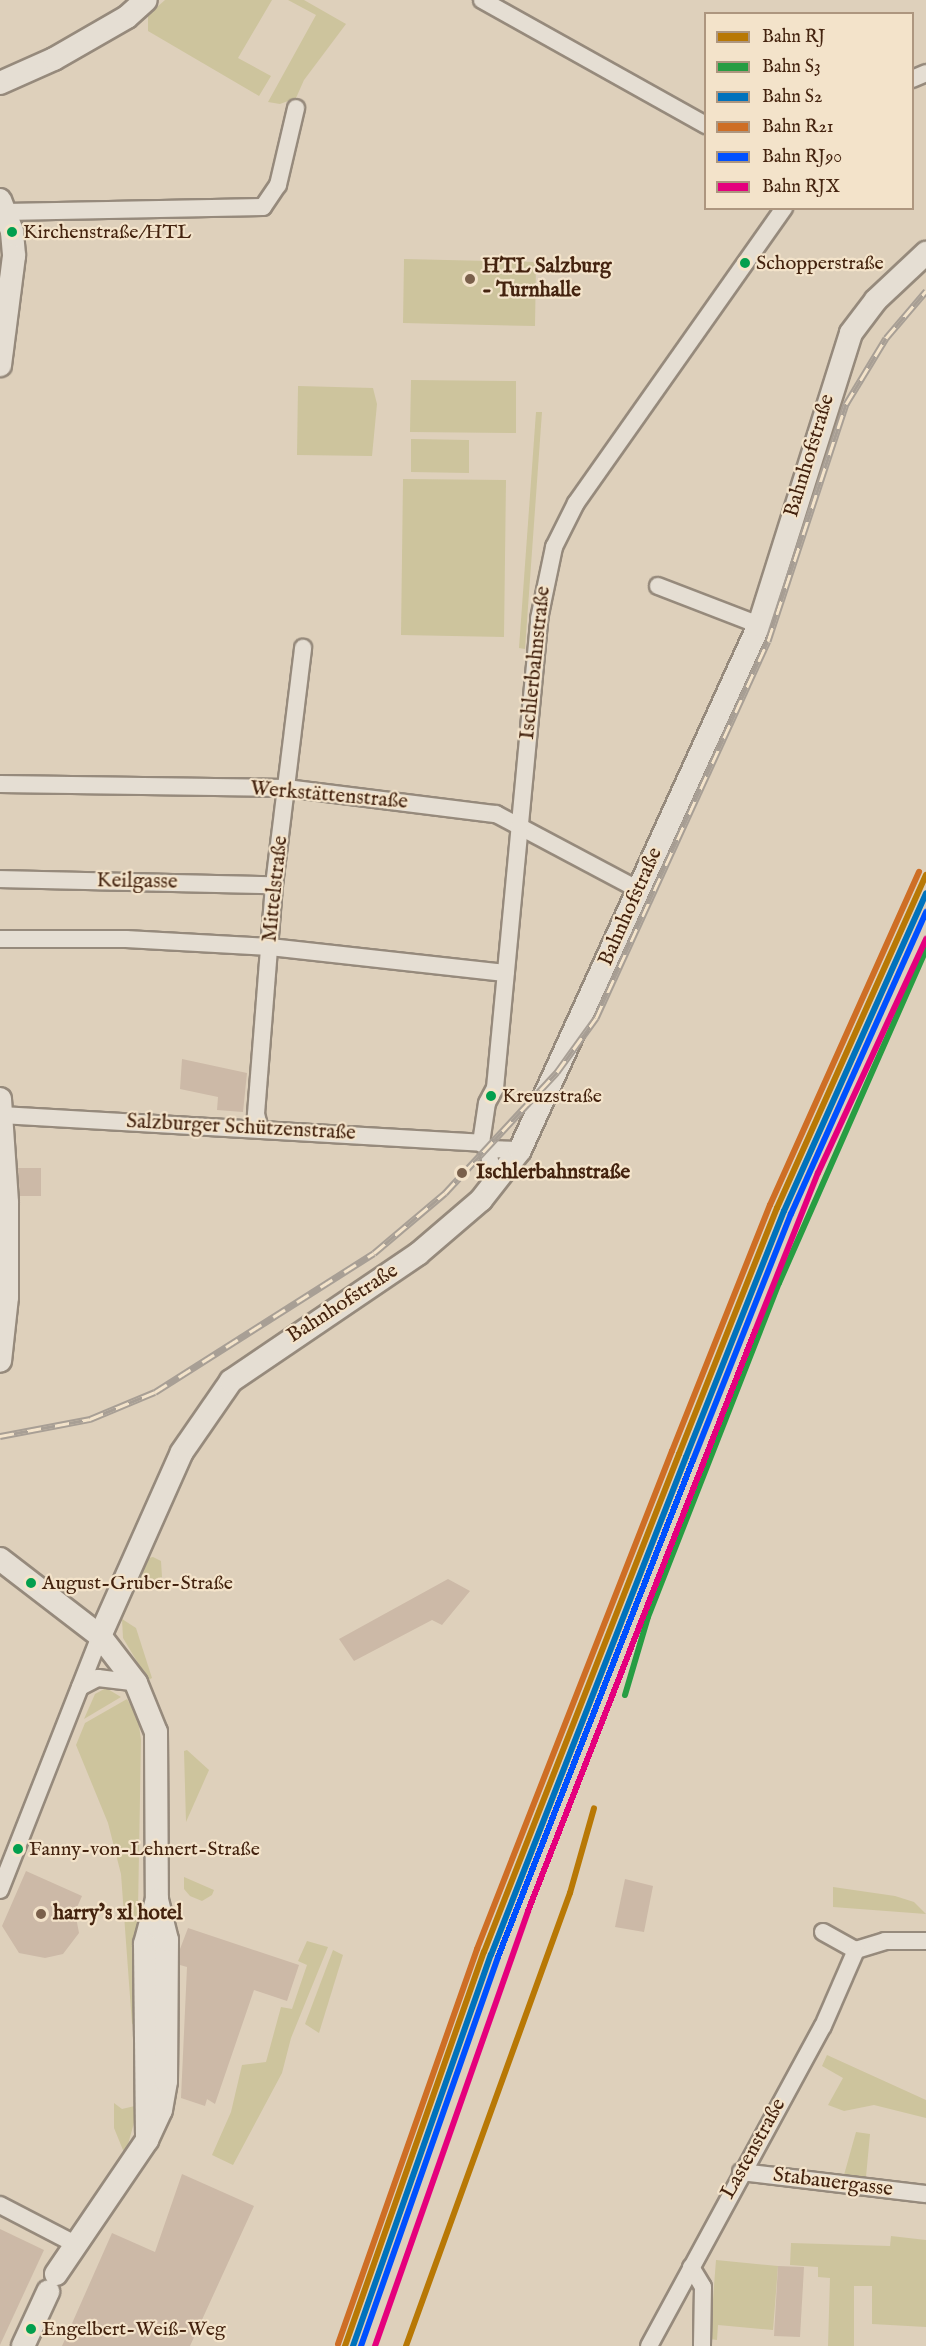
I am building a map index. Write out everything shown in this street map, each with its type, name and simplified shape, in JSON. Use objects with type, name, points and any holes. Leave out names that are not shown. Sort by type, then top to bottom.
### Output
[{"type":"main road","points":[[0,83],[54,59],[127,17],[146,0]]},
{"type":"main road","points":[[0,365],[14,256],[3,206]]},
{"type":"main road","name":"Bahnhofstraße","points":[[100,1636],[182,1452],[199,1423],[237,1376],[388,1276],[452,1226],[494,1183],[520,1150],[759,625],[848,339],[876,300],[926,253]]},
{"type":"main road","points":[[0,1099],[7,1297],[0,1361]]},
{"type":"main road","points":[[0,1559],[100,1636],[136,1683],[151,1715],[158,1748],[157,1899],[145,1944],[147,2140],[75,2244],[52,2283],[23,2346]]},
{"type":"street","points":[[482,0],[704,124]]},
{"type":"street","points":[[3,206],[263,207],[278,185],[296,108]]},
{"type":"street","name":"Ischlerbahnstraße","points":[[494,1183],[484,1146],[487,1103],[495,1088],[539,619],[554,547],[576,503],[782,210]]},
{"type":"street","points":[[658,586],[759,625]]},
{"type":"street","name":"Mittelstraße","points":[[260,1130],[256,1114],[274,885],[303,648]]},
{"type":"street","name":"Werkstättenstraße","points":[[0,784],[286,788],[496,814],[519,829],[639,890]]},
{"type":"street","name":"Keilgasse","points":[[0,879],[274,885]]},
{"type":"street","points":[[0,939],[126,939],[270,947],[506,973]]},
{"type":"street","name":"Salzburger Schützenstraße","points":[[1,1115],[260,1130],[520,1150]]},
{"type":"street","points":[[0,1890],[100,1636]]},
{"type":"street","points":[[80,1687],[98,1678],[136,1683]]},
{"type":"street","points":[[823,1932],[856,1950],[885,1941],[926,1941]]},
{"type":"street","name":"Lastenstraße","points":[[649,2346],[741,2172],[823,2026],[856,1950]]},
{"type":"street","name":"Stabauergasse","points":[[741,2172],[926,2194]]},
{"type":"street","points":[[0,2205],[75,2244]]},
{"type":"street","points":[[691,2267],[703,2287],[702,2346]]},
{"type":"shaded area","points":[[165,0],[272,0],[238,58],[271,76],[259,96],[148,31],[148,15]]},
{"type":"shaded area","points":[[288,0],[304,0],[346,24],[304,80],[296,98],[280,104],[268,102],[316,15]]},
{"type":"shaded area","name":"HTL Salzburg - Turnhalle","points":[[404,259],[536,262],[535,326],[403,323]]},
{"type":"shaded area","points":[[411,380],[516,381],[516,433],[410,432]]},
{"type":"shaded area","points":[[298,386],[373,388],[377,404],[372,456],[297,455]]},
{"type":"shaded area","points":[[536,412],[542,412],[525,649],[519,648]]},
{"type":"shaded area","points":[[411,439],[469,440],[469,473],[411,472]]},
{"type":"shaded area","points":[[403,479],[506,480],[504,637],[401,635]]},
{"type":"shaded area","points":[[153,1557],[161,1561],[162,1577],[134,1589],[144,1559]]},
{"type":"shaded area","points":[[122,1619],[136,1628],[152,1678],[148,1680],[123,1638]]},
{"type":"shaded area","points":[[106,1688],[121,1697],[84,1719],[95,1694]]},
{"type":"shaded area","points":[[127,1699],[138,1718],[141,1740],[136,2023],[132,2024],[121,1874],[108,1823],[76,1745],[85,1723]]},
{"type":"shaded area","points":[[187,1750],[209,1770],[186,1822],[184,1751]]},
{"type":"shaded area","points":[[184,1877],[214,1890],[212,1895],[202,1901],[190,1896],[184,1889]]},
{"type":"shaded area","points":[[833,1887],[895,1896],[914,1902],[926,1914],[833,1907]]},
{"type":"shaded area","points":[[307,1941],[328,1947],[291,2038],[282,2073],[233,2165],[212,2155],[231,2112],[242,2065],[266,2062],[281,2007],[292,2009],[307,1965],[298,1961]]},
{"type":"shaded area","points":[[333,1950],[343,1955],[319,2033],[305,2024]]},
{"type":"shaded area","points":[[827,2055],[926,2100],[926,2118],[874,2105],[844,2111],[828,2105],[843,2078],[822,2066]]},
{"type":"shaded area","points":[[114,2103],[122,2109],[139,2105],[125,2155],[114,2128]]},
{"type":"shaded area","points":[[856,2132],[870,2134],[866,2177],[844,2175]]},
{"type":"shaded area","points":[[891,2236],[926,2240],[926,2327],[872,2324],[872,2286],[854,2286],[854,2346],[828,2346],[830,2278],[818,2277],[818,2267],[790,2265],[791,2243],[890,2246]]},
{"type":"shaded area","points":[[716,2260],[778,2266],[773,2330],[718,2325],[717,2340],[710,2339]]},
{"type":"building","points":[[182,1059],[247,1073],[243,1112],[217,1110],[218,1097],[180,1089]]},
{"type":"building","points":[[18,1168],[41,1168],[41,1196],[20,1196]]},
{"type":"building","points":[[448,1579],[470,1591],[442,1625],[432,1620],[354,1661],[339,1639]]},
{"type":"building","name":"harry’s xl hotel","points":[[26,1871],[82,1896],[75,1912],[79,1933],[63,1954],[45,1958],[19,1953],[2,1926]]},
{"type":"building","points":[[625,1879],[653,1886],[644,1932],[615,1927]]},
{"type":"building","points":[[188,1928],[299,1965],[287,2001],[254,1990],[215,2104],[207,2099],[205,2106],[181,2098],[187,1967],[180,1965],[180,1949]]},
{"type":"building","points":[[182,2174],[254,2206],[190,2346],[62,2346],[112,2233],[155,2252]]},
{"type":"building","points":[[0,2229],[44,2250],[0,2345]]},
{"type":"building","points":[[778,2266],[804,2267],[800,2337],[774,2336]]},
{"type":"railway","points":[[0,1436],[90,1419],[155,1392],[374,1253],[445,1193],[557,1072],[596,1018],[768,641],[846,404],[886,338],[926,291]]},
{"type":"rail line","name":"R21","points":[[338,2344],[477,1949],[672,1451],[770,1205],[919,872]]},
{"type":"rail line","name":"RJ","points":[[345,2346],[484,1952],[679,1454],[777,1208],[926,875]]},
{"type":"rail line","name":"S2","points":[[353,2346],[491,1955],[686,1457],[784,1211],[926,893]]},
{"type":"rail line","name":"RJ90","points":[[361,2346],[498,1957],[693,1460],[791,1214],[926,912]]},
{"type":"rail line","name":"RJX","points":[[375,2346],[528,1911],[755,1331],[818,1173],[926,939]]},
{"type":"rail line","name":"S3","points":[[625,1695],[648,1617],[779,1283],[926,949]]},
{"type":"rail line","name":"RJ","points":[[406,2346],[570,1893],[594,1808]]},
{"type":"place","name":"Kirchenstraße/HTL","points":[[12,232]]},
{"type":"place","name":"Schopperstraße","points":[[745,263]]},
{"type":"place","name":"HTL Salzburg - Turnhalle","points":[[470,279]]},
{"type":"place","name":"Kreuzstraße","points":[[491,1096]]},
{"type":"place","name":"Ischlerbahnstraße","points":[[462,1173]]},
{"type":"place","name":"August-Gruber-Straße","points":[[31,1583]]},
{"type":"place","name":"Fanny-von-Lehnert-Straße","points":[[18,1849]]},
{"type":"place","name":"harry’s xl hotel","points":[[41,1914]]},
{"type":"place","name":"Engelbert-Weiß-Weg","points":[[31,2329]]}]
